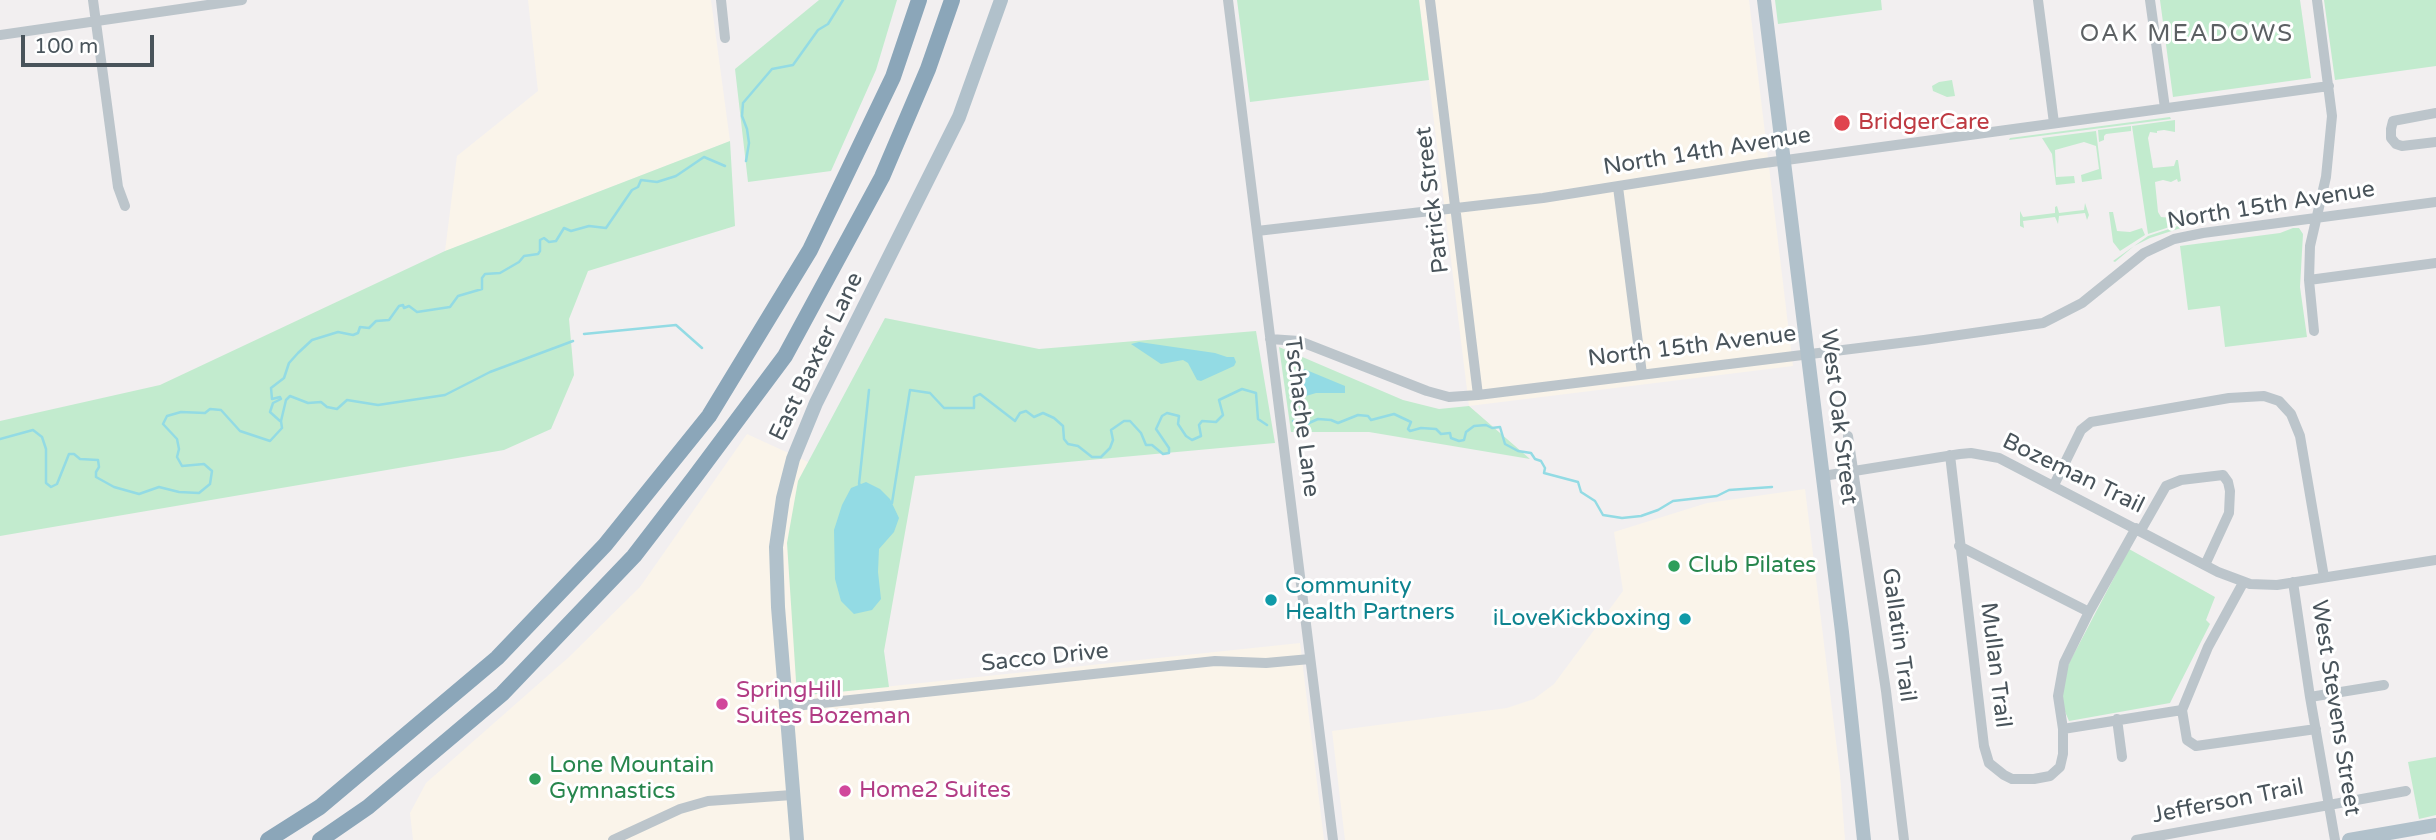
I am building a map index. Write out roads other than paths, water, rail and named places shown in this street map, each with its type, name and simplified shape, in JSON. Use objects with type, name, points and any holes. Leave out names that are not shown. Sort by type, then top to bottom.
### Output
[{"type":"highway","points":[[268,840],[320,807],[497,658],[605,545],[709,416],[816,238],[894,77],[919,0]]},
{"type":"highway","points":[[320,840],[368,807],[502,694],[634,556],[694,478],[785,356],[881,177],[928,69],[952,0]]},
{"type":"main road","name":"East Baxter Lane","points":[[797,840],[785,707],[776,547],[783,498],[793,459],[816,403],[959,117],[1001,0]]},
{"type":"main road","name":"West Oak Street","points":[[1764,0],[1823,476],[1864,840]]},
{"type":"main road","points":[[2349,840],[2436,825]]},
{"type":"street","points":[[93,0],[118,187],[125,206]]},
{"type":"street","points":[[0,35],[242,0]]},
{"type":"street","points":[[721,0],[725,38]]},
{"type":"street","name":"Tschache Lane","points":[[1228,0],[1333,840]]},
{"type":"street","name":"Patrick Street","points":[[1430,0],[1478,395]]},
{"type":"street","points":[[2038,0],[2054,123]]},
{"type":"street","points":[[2150,0],[2165,108]]},
{"type":"street","points":[[2314,331],[2309,280],[2310,246],[2331,143],[2332,116],[2317,0]]},
{"type":"street","name":"North 14th Avenue","points":[[1257,231],[1618,187],[1784,160],[2329,86]]},
{"type":"street","points":[[2436,113],[2393,121],[2391,138],[2402,146],[2436,142]]},
{"type":"street","points":[[1618,187],[1642,374]]},
{"type":"street","name":"North 15th Avenue","points":[[1270,339],[1299,341],[1427,391],[1450,397],[1478,395],[2043,323],[2082,303],[2134,259],[2158,245],[2203,233],[2436,202]]},
{"type":"street","points":[[2309,280],[2436,263]]},
{"type":"street","points":[[2054,485],[2081,430],[2091,422],[2229,397],[2260,396],[2279,401],[2291,414],[2300,436],[2324,577]]},
{"type":"street","name":"Gallatin Trail","points":[[1848,436],[1886,691],[1904,840]]},
{"type":"street","name":"Bozeman Trail","points":[[1823,476],[1950,455],[1971,453],[1999,458],[2243,583],[2277,585],[2436,560]]},
{"type":"street","name":"Mullan Trail","points":[[1950,455],[1981,728],[1989,763],[1996,771],[2012,779],[2050,776],[2060,767],[2063,729],[2058,695],[2064,663],[2089,612],[2166,486],[2181,480],[2223,475],[2230,491],[2229,513],[2205,565]]},
{"type":"street","points":[[1959,546],[2089,612]]},
{"type":"street","name":"West Stevens Street","points":[[2293,582],[2335,840]]},
{"type":"street","points":[[2243,583],[2208,646],[2182,710],[2187,740],[2196,746],[2316,729]]},
{"type":"street","name":"Sacco Drive","points":[[785,707],[1215,661],[1266,663],[1310,659]]},
{"type":"street","points":[[2310,697],[2384,685]]},
{"type":"street","points":[[2063,729],[2182,710]]},
{"type":"street","points":[[2117,719],[2122,757]]},
{"type":"street","name":"Jefferson Trail","points":[[2136,840],[2406,791]]},
{"type":"street","points":[[612,840],[680,809],[708,801],[792,795]]},
{"type":"water","points":[[1139,342],[1215,353],[1234,357],[1236,362],[1234,366],[1201,381],[1197,380],[1188,363],[1183,360],[1161,364],[1131,344]]},
{"type":"water","points":[[1304,369],[1345,386],[1345,393],[1316,393],[1306,396],[1299,387]]},
{"type":"water","points":[[866,482],[880,489],[890,499],[899,518],[894,532],[879,549],[881,599],[872,610],[854,614],[841,601],[835,579],[834,530],[851,488]]},
{"type":"waterway","points":[[746,161],[749,143],[742,116],[743,103],[772,69],[793,65],[818,30],[828,24],[843,0]]},
{"type":"waterway","points":[[280,421],[270,412],[273,403],[281,399],[272,399],[271,388],[284,378],[289,363],[312,340],[338,332],[353,335],[358,333],[360,327],[369,328],[376,321],[389,320],[399,306],[403,305],[404,308],[409,306],[417,312],[450,307],[458,296],[482,289],[482,278],[485,274],[500,273],[524,256],[538,254],[540,240],[544,238],[549,242],[556,241],[564,228],[571,231],[589,226],[606,228],[641,180],[657,182],[676,176],[704,157],[725,166]]},
{"type":"waterway","points":[[584,334],[676,325],[702,348]]},
{"type":"waterway","points":[[0,439],[33,430],[42,437],[46,449],[46,483],[51,487],[57,484],[69,454],[74,454],[80,459],[98,460],[96,477],[114,487],[139,494],[159,487],[199,493],[210,484],[212,471],[204,464],[182,466],[177,457],[177,439],[163,424],[167,416],[181,412],[205,413],[210,409],[221,410],[240,431],[270,441],[282,428],[286,400],[290,396],[308,403],[321,402],[327,407],[337,409],[347,400],[378,405],[445,395],[490,372],[573,341]]},
{"type":"waterway","points":[[889,502],[892,503],[910,390],[930,393],[944,408],[974,408],[974,397],[980,394],[1015,421],[1020,413],[1026,411],[1034,417],[1043,413],[1063,426],[1064,439],[1068,444],[1078,446],[1092,457],[1101,457],[1110,448],[1113,440],[1111,430],[1124,421],[1130,421],[1141,433],[1146,445],[1152,445],[1163,454],[1169,453],[1169,448],[1156,429],[1162,416],[1167,413],[1179,416],[1178,424],[1192,440],[1201,436],[1199,425],[1202,421],[1216,422],[1223,415],[1219,400],[1242,389],[1256,393],[1258,419],[1267,425]]},
{"type":"waterway","points":[[862,486],[859,484],[869,390]]},
{"type":"waterway","points":[[1293,421],[1300,427],[1318,419],[1338,423],[1358,415],[1368,416],[1371,420],[1394,414],[1411,422],[1408,429],[1410,431],[1421,428],[1436,429],[1441,434],[1450,433],[1451,438],[1459,441],[1464,440],[1466,432],[1474,426],[1500,427],[1505,444],[1518,451],[1531,453],[1535,459],[1541,461],[1545,468],[1544,473],[1578,482],[1581,492],[1595,501],[1603,515],[1622,518],[1641,516],[1673,501],[1717,496],[1729,490],[1772,487]]},
{"type":"place","name":"BridgerCare","points":[[1842,123]]},
{"type":"place","name":"Club Pilates","points":[[1674,566]]},
{"type":"place","name":"Community Health Partners","points":[[1271,600]]},
{"type":"place","name":"iLoveKickboxing","points":[[1685,619]]},
{"type":"place","name":"SpringHill Suites Bozeman","points":[[722,704]]},
{"type":"place","name":"Lone Mountain Gymnastics","points":[[535,779]]},
{"type":"place","name":"Home2 Suites","points":[[845,791]]},
{"type":"district","name":"OAK MEADOWS","points":[[2187,35]]}]
